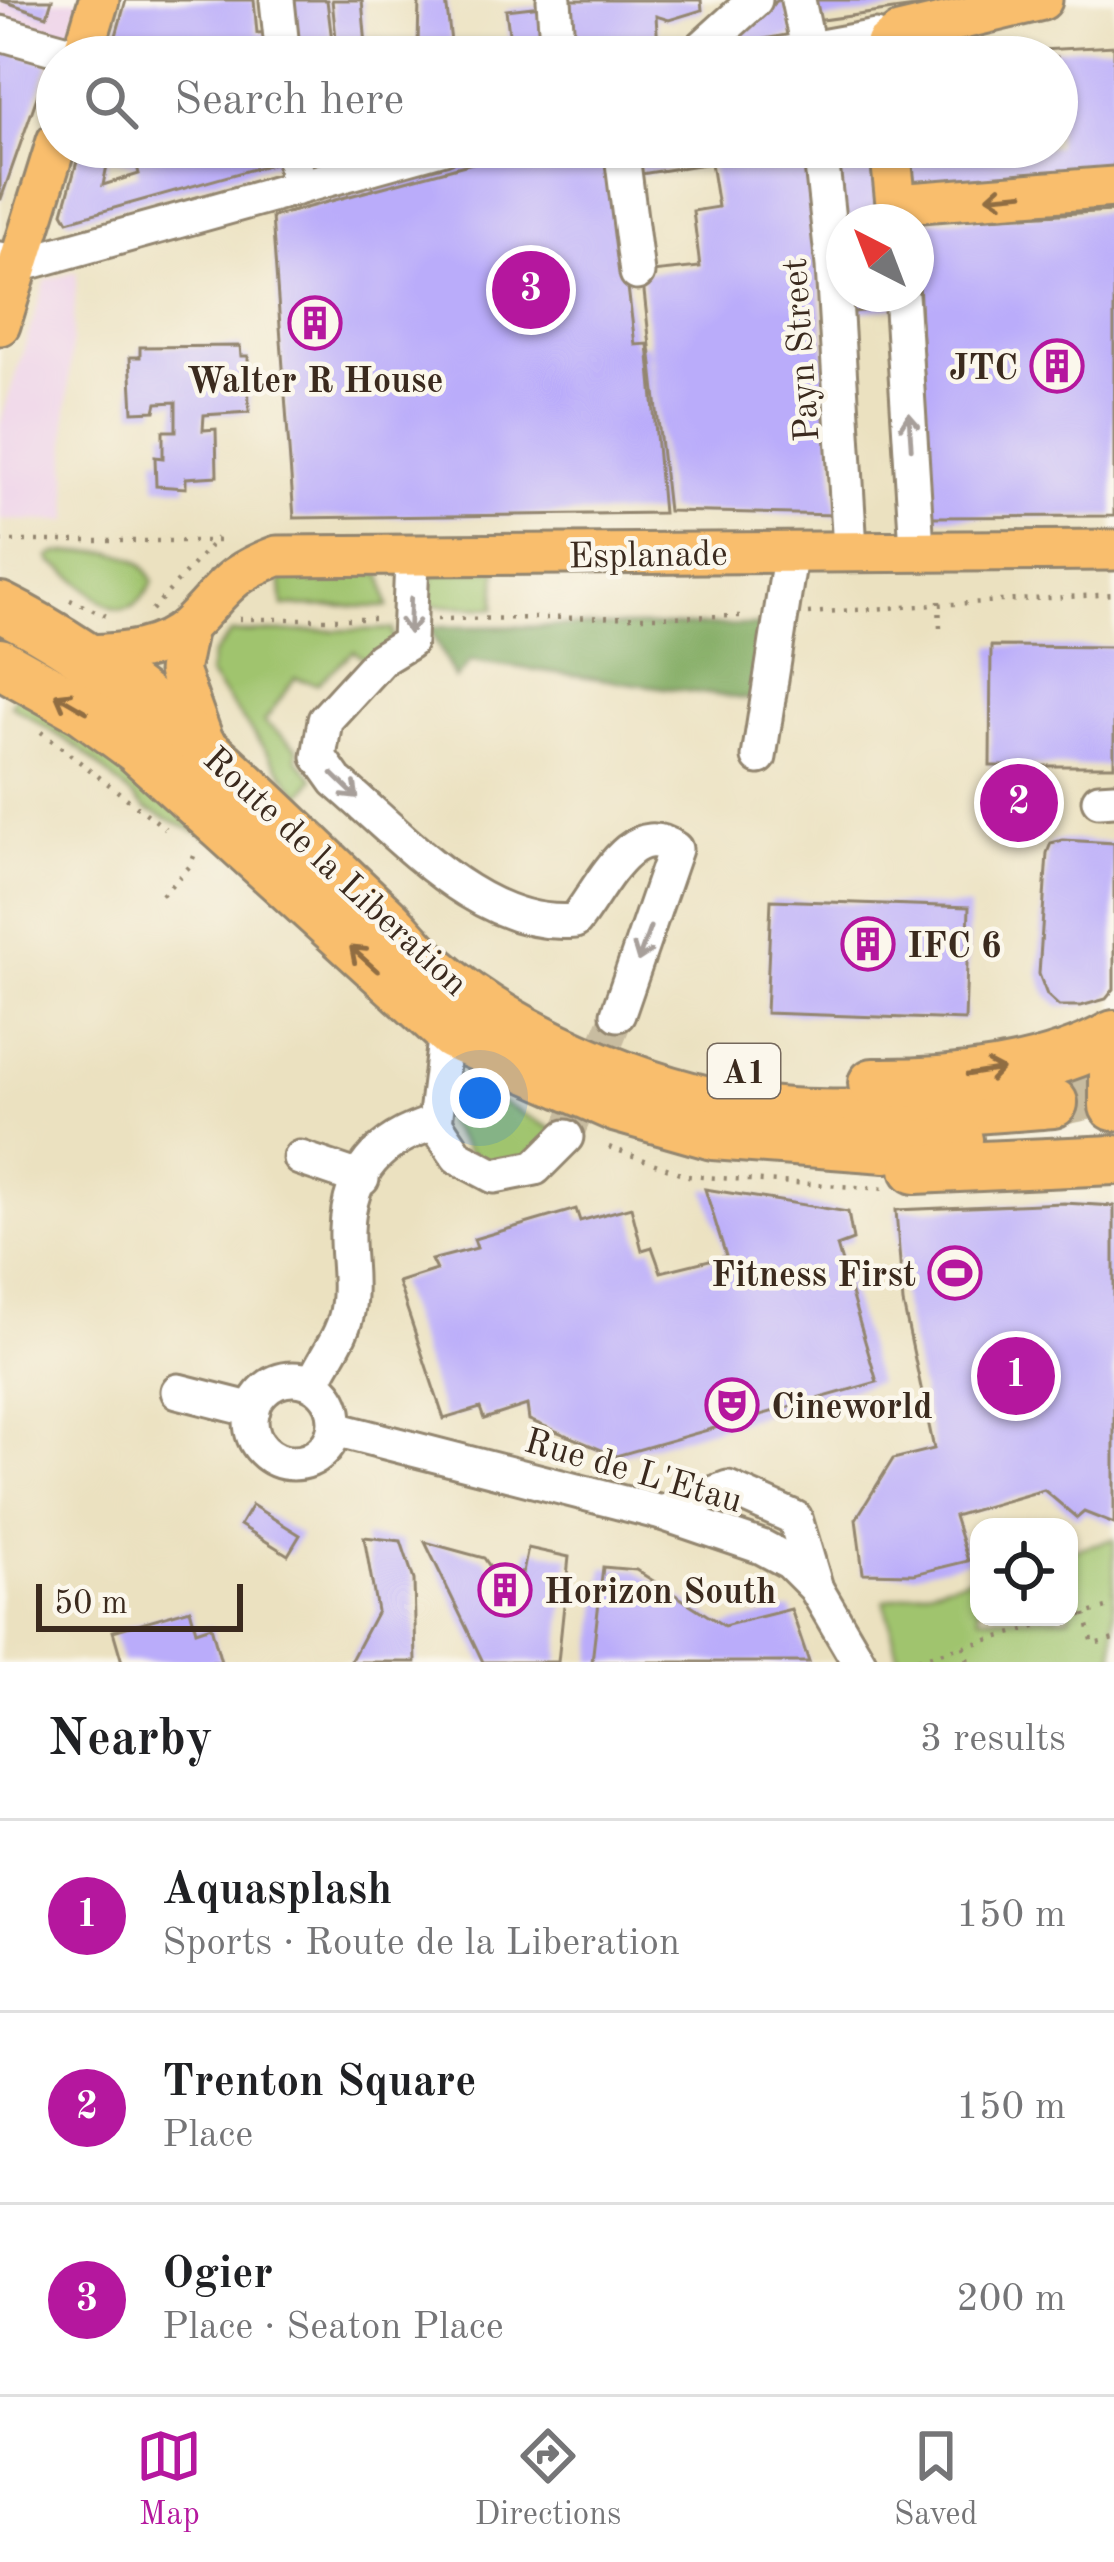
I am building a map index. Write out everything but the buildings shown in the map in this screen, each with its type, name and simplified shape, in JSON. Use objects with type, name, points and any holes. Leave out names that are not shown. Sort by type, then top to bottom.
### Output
[{"type":"highway","name":"Route de la Liberation","points":[[0,607],[101,637],[155,702],[430,967],[503,1018],[576,1056],[670,1089],[785,1113],[1056,1116],[886,1148],[713,1136],[618,1108],[449,1033],[136,748],[84,710],[0,663]]},
{"type":"highway","name":"A1","points":[[395,930],[566,1017],[669,1058],[801,1082],[909,1083],[1074,1058],[1114,1035]]},
{"type":"highway","name":"A1","points":[[449,1033],[482,1071],[540,1100],[599,1127],[701,1158],[819,1168],[928,1169],[1114,1160]]},
{"type":"highway","points":[[1114,1058],[1114,1106]]},
{"type":"main road","points":[[88,36],[99,0]]},
{"type":"main road","points":[[897,36],[1042,0]]},
{"type":"main road","points":[[0,325],[10,262],[47,168]]},
{"type":"main road","points":[[892,168],[895,204]]},
{"type":"main road","points":[[934,208],[1114,187]]},
{"type":"main road","name":"Esplanade","points":[[101,637],[146,648],[176,610],[278,556],[1114,550]]},
{"type":"main road","points":[[176,610],[178,671],[206,748]]},
{"type":"street","points":[[277,0],[281,36]]},
{"type":"street","points":[[554,0],[557,36]]},
{"type":"street","points":[[711,36],[755,0]]},
{"type":"street","points":[[798,0],[806,36]]},
{"type":"street","points":[[0,33],[36,44]]},
{"type":"street","points":[[295,168],[297,188]]},
{"type":"street","points":[[10,262],[369,168]]},
{"type":"street","points":[[624,168],[637,272]]},
{"type":"street","name":"Payn Street","points":[[822,168],[850,549]]},
{"type":"street","points":[[902,312],[917,548]]},
{"type":"street","points":[[759,757],[790,550]]},
{"type":"street","points":[[412,557],[409,642],[381,659],[325,720],[319,757],[336,781],[476,897],[543,924],[575,921],[624,852],[641,840],[661,838],[675,849],[618,1014]]},
{"type":"street","points":[[449,1033],[436,1123],[458,1157],[494,1177],[535,1168],[566,1137]]},
{"type":"street","points":[[313,1383],[345,1322],[349,1214],[362,1179],[377,1151],[394,1135],[436,1123]]},
{"type":"street","points":[[300,1158],[362,1179]]},
{"type":"street","points":[[276,1382],[313,1383],[332,1402],[335,1429],[321,1452],[297,1462],[284,1461],[261,1448],[254,1436],[253,1410],[276,1382]]},
{"type":"street","points":[[178,1391],[253,1410]]},
{"type":"street","name":"Rue de L'Etau","points":[[335,1429],[662,1513],[762,1547],[790,1562],[815,1587],[859,1662]]},
{"type":"path","points":[[176,610],[217,538]]},
{"type":"path","points":[[0,541],[217,538],[278,556]]},
{"type":"path","points":[[53,592],[101,637]]},
{"type":"path","points":[[803,614],[1114,594]]},
{"type":"path","points":[[939,602],[940,629]]},
{"type":"path","name":"Esplanade","points":[[176,610],[233,619],[757,616]]},
{"type":"path","points":[[162,895],[190,866],[199,846]]},
{"type":"path","points":[[906,1662],[1114,1606]]},
{"type":"path","points":[[1084,1614],[1093,1644],[1114,1639]]},
{"type":"path","points":[[964,1646],[968,1662]]},
{"type":"shaded area","points":[[0,0],[80,0],[69,36],[0,18]]},
{"type":"shaded area","points":[[77,272],[66,422],[69,521],[0,520],[0,425],[7,401],[46,280]]},
{"type":"green space","points":[[57,553],[125,556],[146,569],[153,582],[140,600],[128,608],[116,608],[52,563],[49,557]]},
{"type":"green space","points":[[497,569],[495,608],[428,605],[433,574]]},
{"type":"green space","points":[[280,572],[382,574],[388,607],[283,606]]},
{"type":"green space","points":[[779,625],[752,700],[471,661],[455,679],[429,627]]},
{"type":"green space","points":[[392,629],[394,644],[368,662],[354,651],[317,684],[295,678],[264,722],[297,748],[297,759],[314,779],[300,796],[209,675],[212,656],[231,633]]},
{"type":"green space","points":[[17,693],[68,722],[211,839],[146,809],[81,750],[11,705]]},
{"type":"green space","points":[[453,1077],[559,1133],[531,1162],[477,1163],[446,1122]]},
{"type":"green space","points":[[1114,1539],[1114,1662],[900,1662],[884,1601],[970,1577],[970,1626],[1078,1626],[1078,1549]]},
{"type":"tunnel","points":[[566,1137],[618,1014]]},
{"type":"tunnel","points":[[1053,1103],[1114,1090]]},
{"type":"place","name":"Ogier","points":[[531,290]]},
{"type":"place","name":"Walter R House","points":[[315,323]]},
{"type":"place","name":"JTC","points":[[1057,366]]},
{"type":"place","name":"Trenton Square","points":[[1019,803]]},
{"type":"place","name":"IFC 6","points":[[868,944]]},
{"type":"place","name":"Fitness First","points":[[955,1273]]},
{"type":"place","name":"Aquasplash","points":[[1016,1376]]},
{"type":"place","name":"Cineworld","points":[[732,1405]]},
{"type":"place","name":"Horizon South","points":[[505,1590]]}]
